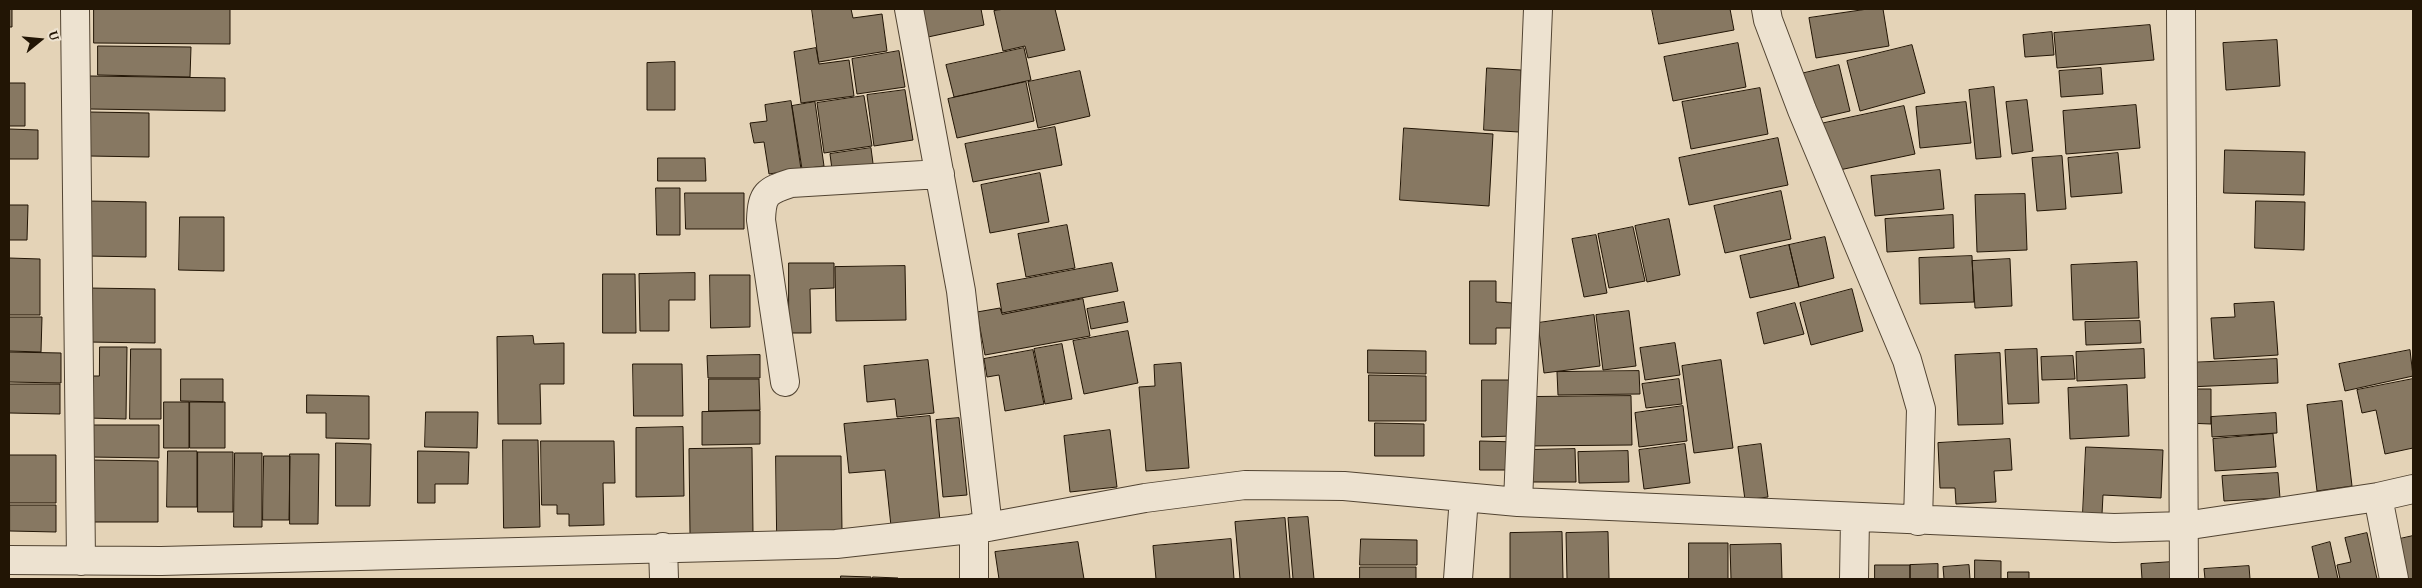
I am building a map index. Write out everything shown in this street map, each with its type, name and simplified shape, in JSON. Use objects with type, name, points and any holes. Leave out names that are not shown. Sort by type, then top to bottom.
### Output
[{"type":"street","points":[[75,9],[81,561]]},
{"type":"street","points":[[909,9],[961,291],[981,527],[974,579]]},
{"type":"street","points":[[1518,502],[1538,9]]},
{"type":"street","points":[[1766,9],[1768,20],[1802,110],[1908,360],[1921,409],[1918,521]]},
{"type":"street","points":[[2181,9],[2184,579]]},
{"type":"street","points":[[785,382],[760,220],[761,201],[770,190],[791,184],[940,174]]},
{"type":"street","points":[[9,560],[81,561],[161,570],[663,546],[836,544],[981,527],[1145,498],[1245,485],[1344,486],[1518,502],[1918,521],[2114,528],[2184,526],[2378,497],[2413,489]]},
{"type":"street","points":[[1458,579],[1464,497]]},
{"type":"street","points":[[2378,497],[2394,579]]},
{"type":"street","points":[[1854,579],[1855,518]]},
{"type":"street","points":[[663,546],[664,579]]},
{"type":"building","points":[[9,9],[12,9],[12,27],[9,27]]},
{"type":"building","points":[[94,9],[230,9],[230,44],[94,43]]},
{"type":"building","points":[[812,9],[851,9],[853,18],[882,14],[887,51],[819,62]]},
{"type":"building","points":[[981,9],[984,25],[928,37],[921,10]]},
{"type":"building","points":[[1005,9],[1055,9],[1065,50],[1028,58],[1025,46],[1003,51],[994,11]]},
{"type":"building","points":[[1652,9],[1730,9],[1734,30],[1659,44]]},
{"type":"building","points":[[1868,9],[1883,9],[1889,46],[1816,58],[1809,18]]},
{"type":"building","points":[[2150,25],[2154,60],[2057,68],[2054,33]]},
{"type":"building","points":[[2052,32],[2054,55],[2025,57],[2023,35]]},
{"type":"building","points":[[2277,40],[2280,86],[2226,90],[2223,43]]},
{"type":"building","points":[[1738,43],[1746,87],[1673,101],[1664,57]]},
{"type":"building","points":[[1912,45],[1925,93],[1860,111],[1847,61]]},
{"type":"building","points":[[98,46],[191,47],[190,77],[98,75]]},
{"type":"building","points":[[816,48],[819,64],[849,60],[854,96],[801,103],[794,52]]},
{"type":"building","points":[[1024,48],[1031,80],[954,97],[946,65]]},
{"type":"building","points":[[899,51],[905,87],[857,94],[852,59]]},
{"type":"building","points":[[675,62],[675,110],[647,110],[647,63]]},
{"type":"building","points":[[1839,65],[1850,111],[1807,121],[1796,75]]},
{"type":"building","points":[[1487,68],[1521,70],[1519,132],[1484,130]]},
{"type":"building","points":[[2101,68],[2103,94],[2061,97],[2059,71]]},
{"type":"building","points":[[1080,71],[1090,116],[1038,128],[1028,82]]},
{"type":"building","points":[[90,76],[225,78],[225,111],[89,109]]},
{"type":"building","points":[[1026,82],[1034,121],[957,138],[948,99]]},
{"type":"building","points":[[9,83],[25,83],[25,126],[9,126]]},
{"type":"building","points":[[1994,87],[2001,157],[1976,159],[1969,90]]},
{"type":"building","points":[[1760,88],[1768,134],[1691,149],[1682,102]]},
{"type":"building","points":[[905,90],[913,140],[874,146],[867,95]]},
{"type":"building","points":[[864,96],[872,146],[824,153],[817,103]]},
{"type":"building","points":[[2027,100],[2033,151],[2012,154],[2006,102]]},
{"type":"building","points":[[791,101],[801,169],[769,174],[764,142],[754,143],[750,123],[767,121],[765,105]]},
{"type":"building","points":[[815,102],[824,166],[802,169],[792,106]]},
{"type":"building","points":[[1966,102],[1971,143],[1920,148],[1916,107]]},
{"type":"building","points":[[2136,105],[2140,148],[2066,154],[2063,111]]},
{"type":"building","points":[[1904,106],[1915,154],[1830,172],[1820,124]]},
{"type":"building","points":[[89,112],[149,113],[149,157],[89,156]]},
{"type":"building","points":[[1055,127],[1062,165],[973,182],[965,144]]},
{"type":"building","points":[[1404,128],[1493,134],[1489,206],[1400,200]]},
{"type":"building","points":[[9,129],[38,130],[38,159],[9,159]]},
{"type":"building","points":[[1778,138],[1788,185],[1689,205],[1679,158]]},
{"type":"building","points":[[871,148],[874,171],[833,177],[830,154]]},
{"type":"building","points":[[2225,150],[2305,152],[2304,195],[2224,193]]},
{"type":"building","points":[[2118,153],[2122,193],[2071,197],[2068,158]]},
{"type":"building","points":[[2062,156],[2066,209],[2037,211],[2032,158]]},
{"type":"building","points":[[658,158],[705,158],[706,181],[658,181]]},
{"type":"building","points":[[1940,170],[1944,209],[1875,216],[1871,176]]},
{"type":"building","points":[[1040,173],[1049,222],[990,233],[981,185]]},
{"type":"building","points":[[656,188],[680,188],[680,235],[657,235]]},
{"type":"building","points":[[1781,191],[1791,239],[1725,253],[1714,206]]},
{"type":"building","points":[[685,193],[744,193],[744,229],[686,229]]},
{"type":"building","points":[[2025,194],[2027,250],[1977,252],[1975,195]]},
{"type":"building","points":[[87,201],[146,202],[146,257],[86,256]]},
{"type":"building","points":[[2256,201],[2305,202],[2304,250],[2255,248]]},
{"type":"building","points":[[9,205],[28,205],[27,240],[9,240]]},
{"type":"building","points":[[1953,215],[1954,248],[1887,252],[1885,219]]},
{"type":"building","points":[[180,217],[224,217],[224,271],[179,270]]},
{"type":"building","points":[[1669,219],[1680,275],[1647,282],[1635,226]]},
{"type":"building","points":[[1067,225],[1075,268],[1026,277],[1018,234]]},
{"type":"building","points":[[1633,227],[1645,281],[1609,288],[1598,234]]},
{"type":"building","points":[[1596,235],[1607,293],[1584,297],[1572,239]]},
{"type":"building","points":[[1825,237],[1834,278],[1799,287],[1789,245]]},
{"type":"building","points":[[1789,245],[1799,287],[1750,298],[1740,256]]},
{"type":"building","points":[[1972,256],[1974,302],[1920,304],[1919,258]]},
{"type":"building","points":[[9,258],[40,259],[40,315],[9,315]]},
{"type":"building","points":[[2010,259],[2012,306],[1975,308],[1972,261]]},
{"type":"building","points":[[2137,262],[2139,318],[2073,320],[2071,265]]},
{"type":"building","points":[[789,263],[834,263],[834,288],[810,289],[811,333],[789,333]]},
{"type":"building","points":[[1112,263],[1118,291],[1002,313],[997,284]]},
{"type":"building","points":[[905,266],[906,320],[836,321],[835,267]]},
{"type":"building","points":[[695,273],[695,300],[669,300],[669,331],[640,331],[639,274]]},
{"type":"building","points":[[603,274],[635,274],[636,333],[603,333]]},
{"type":"building","points":[[710,275],[750,275],[750,327],[711,328]]},
{"type":"building","points":[[1470,281],[1496,281],[1496,302],[1512,303],[1512,328],[1496,328],[1496,344],[1470,344]]},
{"type":"building","points":[[87,288],[155,289],[155,343],[87,342]]},
{"type":"building","points":[[1852,289],[1863,331],[1811,345],[1800,303]]},
{"type":"building","points":[[1083,299],[1090,336],[985,355],[977,312],[1000,308],[1002,314]]},
{"type":"building","points":[[1124,302],[1128,322],[1091,329],[1087,309]]},
{"type":"building","points":[[2274,302],[2278,355],[2214,359],[2211,318],[2235,317],[2234,304]]},
{"type":"building","points":[[1795,303],[1804,334],[1764,344],[1757,313]]},
{"type":"building","points":[[1629,311],[1636,366],[1603,370],[1596,315]]},
{"type":"building","points":[[1594,315],[1600,366],[1544,373],[1538,323]]},
{"type":"building","points":[[9,317],[42,317],[41,352],[9,351]]},
{"type":"building","points":[[2140,321],[2141,343],[2086,345],[2085,322]]},
{"type":"building","points":[[1128,331],[1138,383],[1084,394],[1073,341]]},
{"type":"building","points":[[533,336],[534,344],[564,343],[564,384],[540,384],[541,424],[498,424],[497,337]]},
{"type":"building","points":[[1675,343],[1680,375],[1645,380],[1640,348]]},
{"type":"building","points":[[1062,344],[1072,399],[1045,404],[1034,349]]},
{"type":"building","points":[[100,347],[127,347],[126,419],[87,418],[87,376],[99,376]]},
{"type":"building","points":[[131,349],[161,349],[161,419],[130,419]]},
{"type":"building","points":[[2037,349],[2039,403],[2008,404],[2005,350]]},
{"type":"building","points":[[2144,349],[2145,378],[2077,381],[2076,352]]},
{"type":"building","points":[[1033,350],[1044,404],[1005,411],[999,375],[987,377],[984,359]]},
{"type":"building","points":[[1368,350],[1426,351],[1426,374],[1368,373]]},
{"type":"building","points":[[2410,350],[2413,376],[2345,391],[2339,364]]},
{"type":"building","points":[[9,352],[61,353],[61,383],[9,382]]},
{"type":"building","points":[[2000,353],[2003,424],[1958,425],[1955,355]]},
{"type":"building","points":[[760,355],[760,378],[708,378],[707,356]]},
{"type":"building","points":[[2073,356],[2075,379],[2042,380],[2041,357]]},
{"type":"building","points":[[2277,359],[2278,383],[2188,387],[2186,363]]},
{"type":"building","points":[[928,360],[934,413],[897,417],[895,399],[867,402],[864,366]]},
{"type":"building","points":[[1721,360],[1733,448],[1694,453],[1682,366]]},
{"type":"building","points":[[1181,363],[1189,468],[1146,471],[1139,387],[1155,386],[1154,365]]},
{"type":"building","points":[[633,364],[682,364],[683,416],[634,416]]},
{"type":"building","points":[[1639,371],[1640,394],[1558,395],[1557,372]]},
{"type":"building","points":[[1369,375],[1426,376],[1426,421],[1369,421]]},
{"type":"building","points":[[181,379],[223,379],[223,402],[181,401]]},
{"type":"building","points":[[709,379],[759,379],[760,410],[709,411]]},
{"type":"building","points":[[1679,379],[1682,404],[1646,408],[1642,384]]},
{"type":"building","points":[[2413,379],[2413,448],[2385,454],[2376,410],[2362,413],[2357,390]]},
{"type":"building","points":[[1482,380],[1514,380],[1513,436],[1482,437]]},
{"type":"building","points":[[9,384],[60,384],[60,414],[9,413]]},
{"type":"building","points":[[2127,385],[2129,436],[2070,439],[2068,388]]},
{"type":"building","points":[[2186,389],[2211,389],[2211,424],[2185,423]]},
{"type":"building","points":[[307,395],[369,396],[369,439],[326,438],[326,413],[307,413]]},
{"type":"building","points":[[1631,396],[1632,445],[1528,446],[1527,397]]},
{"type":"building","points":[[2342,401],[2352,486],[2317,491],[2307,405]]},
{"type":"building","points":[[164,402],[189,402],[189,448],[164,448]]},
{"type":"building","points":[[190,402],[225,402],[225,448],[190,448]]},
{"type":"building","points":[[1683,406],[1687,441],[1639,447],[1635,413]]},
{"type":"building","points":[[760,411],[760,444],[702,445],[702,412]]},
{"type":"building","points":[[426,412],[478,412],[477,448],[425,447]]},
{"type":"building","points":[[2276,413],[2277,433],[2212,437],[2211,417]]},
{"type":"building","points":[[930,416],[940,521],[891,526],[885,470],[849,473],[844,424]]},
{"type":"building","points":[[959,418],[967,495],[943,497],[936,420]]},
{"type":"building","points":[[1375,423],[1424,424],[1424,456],[1375,456]]},
{"type":"building","points":[[89,425],[159,425],[159,458],[89,457]]},
{"type":"building","points":[[683,427],[684,496],[636,497],[636,428]]},
{"type":"building","points":[[1110,430],[1117,487],[1070,492],[1064,436]]},
{"type":"building","points":[[2273,434],[2276,467],[2215,471],[2213,439]]},
{"type":"building","points":[[2010,439],[2012,470],[1994,471],[1996,502],[1956,504],[1955,488],[1940,488],[1938,443]]},
{"type":"building","points":[[503,440],[538,440],[540,527],[504,528]]},
{"type":"building","points":[[541,441],[614,441],[615,483],[603,483],[604,525],[569,526],[569,514],[557,514],[557,505],[542,505]]},
{"type":"building","points":[[1480,441],[1517,442],[1517,470],[1480,470]]},
{"type":"building","points":[[336,443],[371,444],[370,506],[336,506]]},
{"type":"building","points":[[1685,444],[1690,483],[1644,489],[1639,450]]},
{"type":"building","points":[[1761,444],[1768,497],[1745,500],[1738,447]]},
{"type":"building","points":[[2086,447],[2163,450],[2161,498],[2103,495],[2102,514],[2083,513]]},
{"type":"building","points":[[752,448],[753,534],[690,534],[689,449]]},
{"type":"building","points":[[1575,449],[1576,482],[1530,482],[1529,450]]},
{"type":"building","points":[[168,451],[197,451],[197,507],[167,507]]},
{"type":"building","points":[[418,451],[469,452],[468,484],[435,484],[435,503],[418,503]]},
{"type":"building","points":[[1628,451],[1629,482],[1579,483],[1578,452]]},
{"type":"building","points":[[198,452],[233,452],[233,512],[198,512]]},
{"type":"building","points":[[235,453],[262,453],[262,527],[234,527]]},
{"type":"building","points":[[290,454],[319,454],[318,524],[290,524]]},
{"type":"building","points":[[9,455],[56,455],[56,503],[9,503]]},
{"type":"building","points":[[264,456],[290,456],[289,520],[263,520]]},
{"type":"building","points":[[776,456],[841,456],[842,532],[777,532]]},
{"type":"building","points":[[90,460],[158,461],[158,522],[89,522]]},
{"type":"building","points":[[2278,473],[2280,498],[2224,501],[2222,476]]},
{"type":"building","points":[[10,505],[56,505],[56,532],[10,531]]},
{"type":"building","points":[[1308,517],[1314,579],[1293,579],[1288,518]]},
{"type":"building","points":[[1285,518],[1290,579],[1240,579],[1235,522]]},
{"type":"building","points":[[1562,532],[1563,579],[1510,579],[1510,533]]},
{"type":"building","points":[[1608,532],[1609,579],[1567,579],[1566,533]]},
{"type":"building","points":[[2367,533],[2377,579],[2340,579],[2337,565],[2351,562],[2345,538]]},
{"type":"building","points":[[2413,536],[2413,579],[2404,579],[2395,540]]},
{"type":"building","points":[[1231,539],[1234,579],[1156,579],[1153,546]]},
{"type":"building","points":[[1361,539],[1417,540],[1417,565],[1360,565]]},
{"type":"building","points":[[1078,542],[1084,579],[999,579],[995,552]]},
{"type":"building","points":[[2330,542],[2338,579],[2319,579],[2312,547]]},
{"type":"building","points":[[1689,543],[1728,543],[1728,579],[1689,579]]},
{"type":"building","points":[[1781,544],[1782,579],[1731,579],[1730,545]]},
{"type":"building","points":[[1975,560],[2001,561],[2001,579],[1975,579]]},
{"type":"building","points":[[2173,562],[2174,579],[2142,579],[2141,564]]},
{"type":"building","points":[[1938,564],[1938,579],[1910,579],[1910,565]]},
{"type":"building","points":[[1875,565],[1910,565],[1910,579],[1875,579]]},
{"type":"building","points":[[1969,565],[1970,579],[1944,579],[1943,567]]},
{"type":"building","points":[[2249,566],[2250,579],[2205,579],[2204,569]]},
{"type":"building","points":[[1360,567],[1416,567],[1416,579],[1360,579]]},
{"type":"building","points":[[2008,572],[2029,572],[2029,579],[2008,579]]},
{"type":"building","points":[[841,576],[871,577],[871,579],[841,579]]},
{"type":"building","points":[[873,577],[898,578],[898,579],[873,579]]}]
